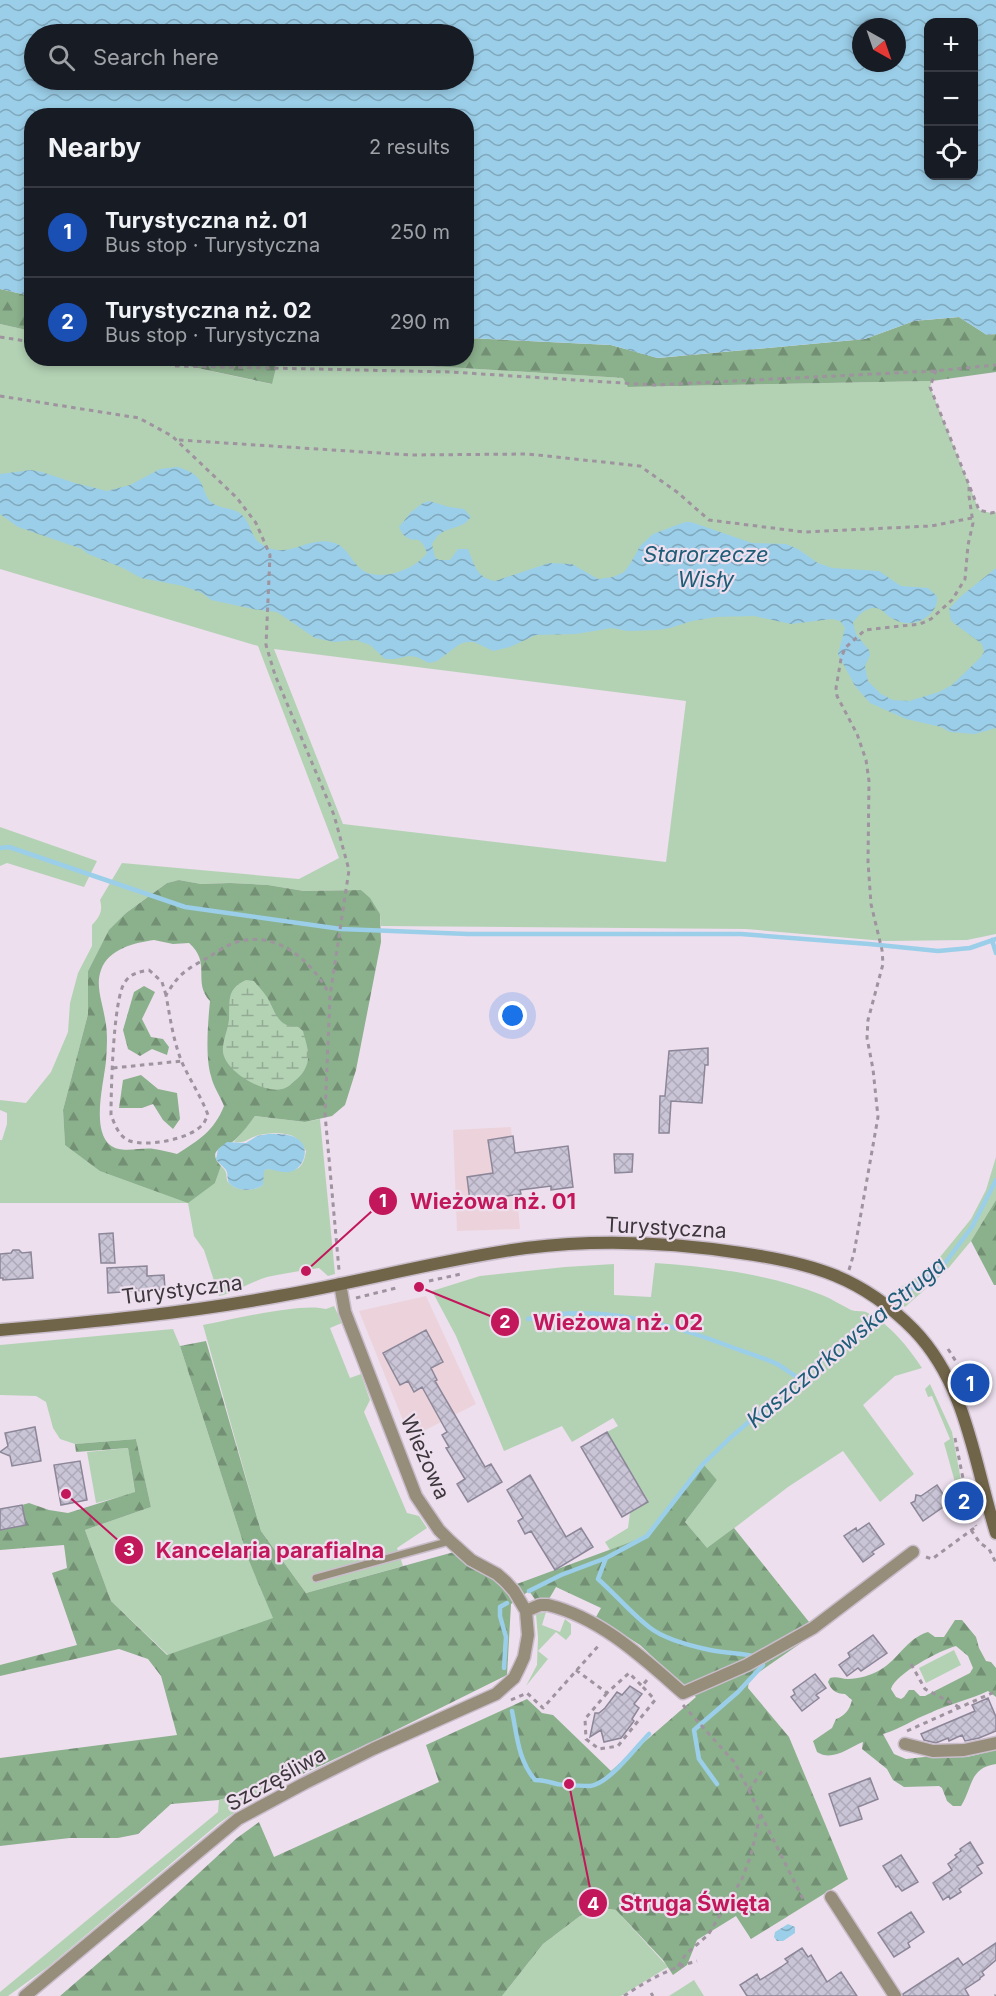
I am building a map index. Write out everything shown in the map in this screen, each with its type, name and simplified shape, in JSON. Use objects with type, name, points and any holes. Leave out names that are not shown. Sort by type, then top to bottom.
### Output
[{"type":"street","name":"Turystyczna","points":[[0,1330],[215,1306],[493,1253],[569,1244],[666,1244],[765,1256],[821,1269],[846,1280],[888,1307],[915,1330],[935,1356],[952,1386],[968,1427],[996,1533]]},
{"type":"street","name":"Wieżowa","points":[[340,1284],[345,1312],[416,1496],[450,1542],[471,1560],[506,1582],[526,1611]]},
{"type":"street","points":[[526,1611],[540,1605],[556,1607],[610,1633],[656,1669],[682,1699],[813,1628],[913,1552]]},
{"type":"street","name":"Szczęśliwa","points":[[25,1996],[238,1819],[305,1783],[496,1694],[506,1687],[514,1678],[524,1657],[528,1635],[526,1611]]},
{"type":"street","points":[[905,1744],[933,1751],[963,1750],[996,1743]]},
{"type":"street","points":[[831,1897],[895,1996]]},
{"type":"lane","points":[[316,1578],[450,1542]]},
{"type":"path","points":[[0,337],[24,341]]},
{"type":"path","points":[[176,366],[451,372],[654,385],[996,365]]},
{"type":"path","points":[[936,370],[930,387],[969,487],[979,510],[996,512]]},
{"type":"path","points":[[0,396],[139,418],[172,436],[237,498],[256,523],[270,555],[266,645],[275,675],[334,815],[349,870],[330,996],[325,1114],[340,1284]]},
{"type":"path","points":[[177,440],[410,455],[528,454],[640,466],[677,492],[709,520],[804,532],[931,526],[972,518]]},
{"type":"path","points":[[846,1280],[854,1253],[878,1117],[867,1038],[868,1020],[883,964],[871,904],[868,862],[869,781],[857,734],[837,696],[838,671],[845,648],[865,630],[920,624],[931,619],[952,600],[965,579],[972,518],[969,487]]},
{"type":"path","points":[[166,995],[181,975],[222,949],[240,941],[265,940],[280,945],[311,967],[323,982],[330,996]]},
{"type":"path","points":[[149,970],[162,982],[166,995],[175,1042],[208,1115],[204,1124],[189,1134],[174,1139],[146,1143],[129,1141],[116,1130],[111,1115],[116,1022],[124,982],[135,973],[149,970]]},
{"type":"path","points":[[113,1068],[182,1061]]},
{"type":"path","points":[[425,1281],[465,1273]]},
{"type":"path","points":[[342,1300],[355,1299],[399,1287]]},
{"type":"path","points":[[913,1552],[932,1559],[971,1530],[992,1519]]},
{"type":"path","points":[[971,1530],[980,1543],[989,1549],[996,1563]]},
{"type":"path","points":[[523,1684],[527,1693],[543,1708],[610,1633]]},
{"type":"path","points":[[911,1664],[925,1689],[959,1707]]},
{"type":"path","points":[[642,1686],[656,1669]]},
{"type":"path","points":[[576,1670],[607,1693]]},
{"type":"path","points":[[629,1673],[655,1700],[618,1746],[599,1749],[586,1739],[585,1719],[607,1693],[629,1673]]},
{"type":"path","points":[[905,1744],[905,1735],[908,1730],[992,1692],[996,1696]]},
{"type":"path","points":[[506,1702],[527,1693]]},
{"type":"path","points":[[682,1699],[735,1763],[802,1899]]},
{"type":"path","points":[[749,1791],[762,1771]]},
{"type":"path","points":[[678,1966],[686,1954],[708,1935],[742,1879],[751,1855],[760,1814]]},
{"type":"path","points":[[624,1996],[649,1979],[678,1966],[697,1961]]},
{"type":"shaded area","points":[[511,1127],[520,1229],[457,1231],[453,1130]]},
{"type":"shaded area","points":[[426,1296],[476,1404],[410,1438],[359,1311]]},
{"type":"green space","points":[[0,289],[24,294],[24,329],[0,324]]},
{"type":"green space","points":[[959,317],[987,335],[996,334],[996,372],[932,381],[628,387],[623,378],[431,366],[474,366],[474,338],[611,345],[658,358],[865,339],[914,321]]},
{"type":"green space","points":[[0,324],[24,329],[24,366],[187,366],[271,384],[276,366],[431,366],[624,378],[629,387],[932,381],[930,387],[979,510],[996,512],[996,934],[967,940],[884,941],[746,929],[381,926],[380,914],[361,890],[304,891],[268,885],[201,884],[179,880],[167,883],[126,913],[109,931],[88,971],[88,1014],[63,1110],[65,1145],[215,1183],[221,1166],[232,1186],[251,1189],[263,1185],[263,1172],[266,1169],[286,1171],[297,1169],[304,1160],[306,1151],[293,1136],[283,1134],[260,1135],[243,1142],[234,1142],[255,1116],[305,1122],[320,1119],[335,1274],[328,1276],[319,1268],[280,1274],[219,1296],[204,1250],[194,1236],[188,1203],[0,1203],[0,1140],[2,1140],[7,1124],[7,1113],[0,1110],[0,1100],[26,1103],[51,1072],[68,1032],[70,1003],[78,973],[92,946],[92,925],[100,913],[100,900],[122,863],[299,879],[339,858],[258,646],[0,569]],"holes":[[[274,649],[686,701],[666,862],[343,824]]]},
{"type":"green space","points":[[188,366],[276,366],[272,384]]},
{"type":"green space","points":[[0,827],[97,861],[84,887],[7,863],[0,866]]},
{"type":"green space","points":[[179,880],[201,884],[268,885],[304,891],[361,890],[370,898],[380,914],[381,942],[356,1070],[345,1105],[332,1116],[305,1122],[255,1116],[233,1142],[216,1152],[216,1160],[221,1166],[215,1183],[188,1203],[100,1171],[65,1145],[63,1110],[88,1014],[88,971],[109,930],[126,913],[167,883]],"holes":[[[154,940],[173,944],[189,943],[196,950],[199,958],[202,987],[210,1001],[209,1068],[213,1084],[224,1106],[211,1128],[177,1154],[154,1149],[115,1148],[104,1138],[101,1128],[100,1105],[107,1040],[99,976],[110,956],[123,948]]]},
{"type":"green space","points":[[246,980],[254,981],[267,997],[281,1021],[290,1026],[297,1026],[303,1031],[308,1051],[307,1065],[300,1077],[284,1088],[274,1090],[246,1080],[225,1059],[223,1048],[230,996],[235,987]]},
{"type":"green space","points":[[144,986],[155,992],[142,1019],[151,1037],[163,1039],[169,1047],[167,1055],[152,1049],[140,1056],[128,1049],[123,1030],[134,992]]},
{"type":"green space","points":[[141,1075],[158,1089],[177,1093],[180,1119],[173,1129],[163,1120],[153,1104],[142,1108],[119,1108],[123,1080]]},
{"type":"green space","points":[[996,1157],[996,1200],[971,1241],[946,1271],[905,1307],[890,1294],[931,1268],[971,1219],[986,1190]]},
{"type":"green space","points":[[996,1200],[996,1285],[994,1285],[971,1241]]},
{"type":"green space","points":[[655,1263],[719,1269],[781,1282],[822,1295],[851,1310],[866,1312],[892,1330],[922,1368],[895,1376],[863,1405],[914,1474],[880,1502],[843,1451],[788,1487],[707,1549],[685,1522],[717,1480],[703,1465],[647,1536],[610,1550],[605,1542],[628,1528],[630,1512],[648,1501],[607,1432],[618,1426],[613,1418],[572,1442],[562,1426],[504,1451],[456,1336],[432,1291],[480,1276],[614,1264],[614,1295],[651,1297]]},
{"type":"green space","points":[[334,1306],[342,1323],[330,1328],[350,1378],[361,1374],[370,1400],[364,1412],[407,1513],[419,1516],[427,1528],[397,1548],[403,1566],[306,1593],[261,1531],[203,1325],[284,1310],[315,1307],[326,1309]]},
{"type":"green space","points":[[173,1329],[249,1561],[274,1619],[168,1655],[111,1601],[85,1530],[151,1507],[136,1439],[75,1444],[60,1439],[53,1428],[46,1402],[36,1396],[0,1395],[0,1345]]},
{"type":"green space","points":[[206,1341],[261,1531],[306,1593],[454,1552],[506,1588],[647,1536],[703,1464],[717,1480],[685,1522],[707,1548],[734,1528],[817,1632],[749,1679],[748,1688],[789,1737],[848,1879],[751,1939],[736,1916],[697,1940],[687,1965],[673,1975],[663,1960],[616,1910],[596,1907],[543,1944],[502,1996],[60,1996],[147,1921],[237,1838],[259,1822],[274,1857],[439,1782],[426,1745],[527,1699],[542,1713],[553,1715],[611,1771],[696,1697],[640,1645],[596,1617],[601,1608],[556,1587],[549,1599],[537,1602],[529,1591],[511,1604],[507,1675],[376,1740],[296,1777],[219,1800],[171,1804],[138,1834],[118,1838],[70,1838],[0,1846],[0,1758],[177,1735],[161,1676],[148,1659],[119,1649],[0,1676],[0,1665],[77,1645],[52,1573],[67,1568],[64,1545],[0,1550],[0,1530],[25,1525],[22,1505],[29,1503],[49,1510],[68,1513],[135,1492],[128,1448],[76,1452],[75,1444],[136,1439],[151,1507],[85,1530],[111,1601],[167,1655],[273,1618],[249,1561],[180,1346]]},
{"type":"green space","points":[[930,1384],[952,1432],[963,1491],[958,1493],[944,1443],[950,1439],[932,1396],[928,1397],[925,1389]]},
{"type":"green space","points":[[128,1448],[135,1493],[96,1503],[87,1452]]},
{"type":"green space","points":[[546,1612],[542,1625],[560,1632],[565,1619],[571,1624],[571,1634],[566,1640],[556,1632],[538,1651],[548,1659],[526,1686],[537,1665],[536,1614]]},
{"type":"green space","points":[[955,1620],[962,1620],[976,1637],[986,1661],[991,1662],[996,1668],[996,1697],[988,1691],[883,1734],[894,1754],[906,1759],[942,1755],[967,1757],[996,1750],[996,1764],[987,1766],[976,1774],[961,1806],[953,1806],[947,1801],[939,1786],[904,1787],[893,1780],[887,1769],[862,1749],[863,1742],[834,1755],[828,1756],[817,1752],[813,1741],[832,1728],[836,1719],[847,1712],[852,1700],[845,1694],[832,1689],[828,1682],[830,1678],[852,1679],[869,1675],[886,1666],[908,1644],[921,1635],[928,1632],[935,1637],[944,1637]],"holes":[[[956,1646],[968,1656],[973,1668],[970,1673],[925,1696],[909,1690],[901,1699],[896,1697],[891,1689],[894,1683],[909,1670],[949,1648]]]},
{"type":"green space","points":[[954,1650],[961,1665],[926,1683],[919,1668]]},
{"type":"green space","points":[[296,1777],[246,1804],[218,1824],[48,1967],[8,1996],[0,1996],[0,1992],[218,1812],[219,1800]]},
{"type":"green space","points":[[596,1907],[616,1910],[668,1967],[621,1996],[502,1996],[543,1944]]},
{"type":"green space","points":[[694,1980],[704,1996],[669,1996]]},
{"type":"water","points":[[0,0],[996,0],[996,334],[987,335],[959,317],[914,321],[865,339],[657,358],[611,345],[474,338],[474,108],[24,108],[24,294],[0,289]]},
{"type":"water","name":"Starorzecze Wisły","points":[[177,467],[196,476],[211,502],[237,511],[243,516],[260,543],[279,550],[315,542],[335,543],[343,548],[361,569],[377,575],[396,573],[414,565],[427,553],[419,540],[406,537],[399,527],[411,512],[429,501],[464,509],[471,517],[462,525],[438,536],[432,544],[435,557],[439,560],[450,560],[458,549],[468,549],[480,573],[495,581],[549,563],[572,564],[598,579],[613,577],[624,572],[640,546],[653,534],[685,522],[752,543],[786,544],[798,549],[818,563],[832,568],[879,571],[901,586],[928,588],[937,596],[934,610],[928,616],[913,623],[898,621],[880,609],[872,608],[863,612],[853,623],[856,634],[869,650],[870,655],[865,666],[868,681],[881,694],[893,700],[909,701],[939,692],[952,685],[981,657],[984,652],[982,644],[951,621],[949,609],[960,597],[996,568],[996,728],[975,734],[950,732],[941,727],[906,719],[870,703],[855,686],[838,654],[845,628],[840,621],[832,619],[791,624],[754,616],[716,617],[657,630],[628,631],[612,628],[576,634],[536,635],[510,647],[493,651],[474,642],[467,642],[460,644],[437,661],[429,663],[409,656],[385,659],[370,645],[356,640],[334,642],[315,638],[277,612],[211,600],[202,593],[183,586],[141,578],[88,554],[82,549],[18,527],[0,514],[0,474],[31,470],[107,491],[130,485],[160,469]]},
{"type":"water","points":[[288,1135],[299,1140],[303,1144],[304,1159],[298,1167],[289,1172],[266,1169],[263,1185],[256,1188],[246,1190],[233,1187],[226,1170],[216,1159],[218,1149],[227,1142],[246,1143],[257,1136]]},
{"type":"water","points":[[788,1924],[795,1927],[795,1933],[783,1941],[777,1941],[774,1937],[775,1932]]},
{"type":"building","points":[[708,1048],[708,1065],[705,1065],[702,1103],[671,1101],[669,1133],[659,1133],[660,1096],[665,1096],[669,1051]]},
{"type":"building","points":[[513,1136],[515,1153],[568,1146],[573,1187],[551,1190],[551,1186],[520,1190],[521,1194],[470,1201],[467,1177],[493,1173],[488,1140]]},
{"type":"building","points":[[614,1154],[633,1154],[632,1172],[615,1173]]},
{"type":"building","points":[[113,1233],[115,1263],[101,1263],[99,1234]]},
{"type":"building","points":[[13,1250],[19,1250],[22,1253],[31,1252],[33,1278],[3,1280],[0,1278],[0,1254],[11,1253]]},
{"type":"building","points":[[147,1266],[147,1276],[164,1275],[165,1289],[108,1293],[107,1268]]},
{"type":"building","points":[[426,1330],[443,1362],[431,1368],[437,1380],[435,1381],[485,1467],[491,1464],[502,1482],[468,1502],[457,1484],[465,1479],[446,1448],[449,1447],[442,1435],[447,1432],[422,1387],[414,1392],[408,1381],[400,1385],[383,1353]]},
{"type":"building","points":[[35,1427],[41,1461],[12,1466],[10,1456],[0,1452],[8,1446],[5,1433]]},
{"type":"building","points":[[607,1432],[648,1502],[622,1517],[581,1447]]},
{"type":"building","points":[[80,1461],[87,1500],[61,1505],[54,1465]]},
{"type":"building","points":[[530,1475],[566,1537],[581,1528],[593,1547],[555,1570],[531,1531],[525,1534],[518,1521],[523,1518],[507,1490]]},
{"type":"building","points":[[937,1485],[949,1503],[923,1521],[911,1503],[915,1501],[916,1495],[921,1496]]},
{"type":"building","points":[[22,1505],[26,1525],[0,1530],[0,1509]]},
{"type":"building","points":[[869,1523],[884,1544],[863,1562],[844,1536]]},
{"type":"building","points":[[873,1635],[887,1653],[861,1671],[858,1668],[847,1676],[839,1665],[850,1657],[848,1653]]},
{"type":"building","points":[[815,1674],[826,1688],[816,1695],[819,1698],[802,1711],[791,1697],[795,1694],[793,1690]]},
{"type":"building","points":[[630,1686],[642,1694],[634,1704],[639,1708],[632,1719],[634,1721],[621,1738],[604,1742],[601,1730],[590,1737],[595,1713],[605,1708],[617,1692],[622,1695]]},
{"type":"building","points":[[988,1698],[996,1717],[996,1731],[965,1741],[962,1735],[949,1741],[948,1738],[936,1743],[924,1740],[921,1734],[975,1711],[972,1705]]},
{"type":"building","points":[[870,1778],[878,1799],[858,1807],[862,1819],[840,1826],[829,1794]]},
{"type":"building","points":[[970,1842],[983,1863],[977,1866],[982,1873],[959,1889],[961,1892],[950,1899],[949,1896],[943,1900],[933,1883],[952,1870],[948,1864],[957,1857],[955,1855],[961,1851],[960,1849]]},
{"type":"building","points":[[901,1855],[918,1882],[902,1891],[898,1886],[896,1887],[883,1866]]},
{"type":"building","points":[[911,1912],[924,1932],[908,1943],[910,1947],[894,1957],[878,1933]]},
{"type":"building","points":[[996,1943],[996,1960],[982,1972],[984,1975],[980,1979],[965,1989],[969,1996],[903,1996],[958,1958],[963,1965]]},
{"type":"building","points":[[802,1948],[808,1957],[811,1955],[827,1982],[841,1972],[857,1996],[747,1996],[740,1985],[757,1974],[760,1980],[788,1962],[785,1959]]},
{"type":"waterway","points":[[0,848],[9,847],[185,907],[341,929],[468,934],[741,934],[938,951],[970,948],[996,939]]},
{"type":"waterway","name":"Kaszczorkowska Struga","points":[[992,940],[996,953]]},
{"type":"waterway","name":"Kaszczorkowska Struga","points":[[702,1465],[820,1361],[904,1294],[942,1267],[972,1227],[996,1180]]},
{"type":"waterway","points":[[528,1319],[581,1313],[633,1318],[684,1331],[767,1360],[801,1379]]},
{"type":"waterway","name":"Kaszczorkowska Struga","points":[[703,1464],[647,1536],[606,1558],[598,1579],[642,1622],[662,1635],[678,1642],[703,1648],[760,1658],[763,1665],[738,1692],[694,1730],[699,1759],[717,1784]]},
{"type":"waterway","points":[[529,1591],[561,1575],[606,1558]]},
{"type":"waterway","points":[[504,1668],[506,1637],[500,1607],[507,1603]]},
{"type":"waterway","points":[[512,1711],[519,1747],[525,1764],[535,1780],[559,1784],[590,1786],[597,1784],[621,1765],[649,1734]]},
{"type":"place","name":"Wieżowa nż. 01","points":[[306,1271]]},
{"type":"place","name":"Wieżowa nż. 02","points":[[419,1287]]},
{"type":"place","name":"Turystyczna nż. 01","points":[[970,1383]]},
{"type":"place","name":"Kancelaria parafialna","points":[[66,1494]]},
{"type":"place","name":"Turystyczna nż. 02","points":[[964,1501]]},
{"type":"place","name":"Struga Święta","points":[[569,1784]]}]
